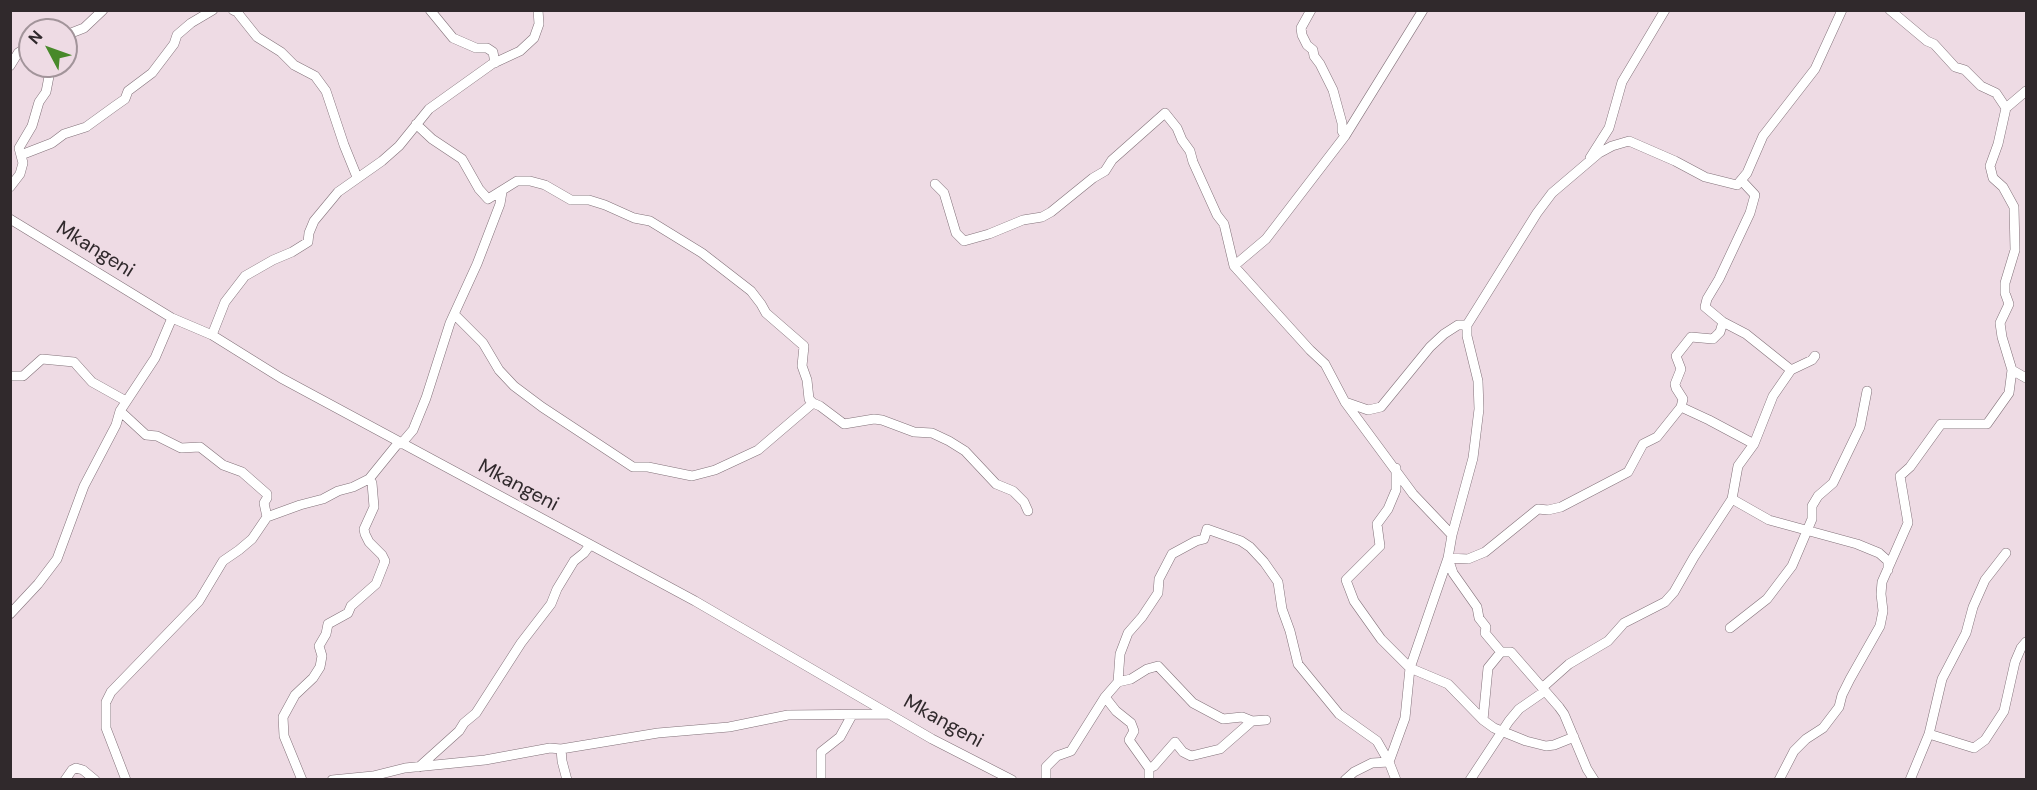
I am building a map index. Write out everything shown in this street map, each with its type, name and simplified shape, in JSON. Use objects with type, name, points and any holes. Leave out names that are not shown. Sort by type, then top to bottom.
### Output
[{"type":"street","points":[[78,31],[103,10]]},
{"type":"street","points":[[21,155],[52,143],[64,134],[86,127],[125,99],[128,91],[152,73],[174,44],[177,35],[190,23],[213,10]]},
{"type":"street","points":[[429,10],[453,38],[476,48],[488,48],[493,52],[495,63]]},
{"type":"street","points":[[212,335],[225,302],[245,276],[308,242],[314,221],[338,192],[399,146],[429,108],[495,63],[520,51],[534,38],[539,24],[538,10]]},
{"type":"street","points":[[1311,10],[1301,28],[1302,35],[1307,45],[1313,50],[1333,90],[1345,136]]},
{"type":"street","points":[[1234,266],[1266,239],[1345,136],[1423,10]]},
{"type":"street","points":[[1584,167],[1609,128],[1622,82],[1665,10]]},
{"type":"street","points":[[1389,762],[1405,718],[1410,668],[1448,558],[1473,458],[1479,409],[1478,381],[1467,336],[1467,325],[1552,193],[1599,153],[1612,146],[1629,141],[1705,177],[1737,185],[1747,173],[1763,136],[1815,69],[1842,10]]},
{"type":"street","points":[[1890,10],[1927,41],[1934,44],[1954,67],[1965,70],[1981,86],[1996,93],[2006,108]]},
{"type":"street","points":[[236,11],[257,37],[281,52],[294,65],[315,76],[326,92],[357,177]]},
{"type":"street","points":[[10,66],[18,53]]},
{"type":"street","points":[[10,188],[20,174],[23,163],[19,148],[32,126],[39,102],[46,92],[49,78]]},
{"type":"street","points":[[1779,780],[1794,752],[1806,739],[1823,728],[1839,707],[1850,679],[1880,626],[1884,611],[1881,594],[1882,582],[1908,523],[1900,476],[1910,467],[1941,424],[1987,424],[2009,393],[2013,370],[2000,323],[2008,304],[2005,283],[2015,250],[2014,207],[2003,187],[1993,178],[1990,166],[1998,144],[2006,108],[2026,91]]},
{"type":"street","points":[[935,184],[944,193],[956,233],[964,241],[989,234],[1023,220],[1042,217],[1051,212],[1105,171],[1112,160],[1165,113],[1190,151],[1192,162],[1217,215],[1224,224],[1234,266],[1325,364],[1345,402],[1413,494],[1452,535]]},
{"type":"street","points":[[416,124],[432,139],[462,159],[479,189],[488,199],[517,181],[530,181],[544,185],[571,200],[589,200],[634,218],[650,221],[702,253],[751,291],[766,313],[804,346],[802,366],[807,380],[809,399],[813,403],[844,424],[874,419],[893,423],[914,432],[932,433],[950,441],[965,452],[996,484],[1013,491],[1024,502],[1028,511]]},
{"type":"street","points":[[1741,180],[1755,195],[1753,204],[1705,307],[1723,322],[1746,334],[1791,370]]},
{"type":"street","points":[[126,780],[106,728],[106,702],[111,692],[199,602],[223,561],[252,539],[267,517],[323,499],[338,491],[353,488],[369,478],[413,430],[426,398],[450,323],[477,264],[500,204],[502,192]]},
{"type":"street","name":"Mkangeni","points":[[10,219],[172,318],[212,335],[281,378],[695,601],[932,739],[1012,780]]},
{"type":"street","points":[[455,315],[483,343],[500,370],[514,386],[542,407],[633,466],[692,476],[716,471],[735,459],[758,450],[813,403]]},
{"type":"street","points":[[10,614],[57,559],[84,486],[116,425],[120,411],[155,358],[172,318]]},
{"type":"street","points":[[1448,558],[1468,559],[1485,552],[1538,509],[1548,510],[1562,507],[1628,472],[1643,444],[1657,437],[1681,407],[1683,399],[1675,384],[1681,369],[1676,356],[1691,337],[1713,339],[1720,332],[1723,322]]},
{"type":"street","points":[[1345,402],[1368,410],[1381,407],[1430,347],[1451,330],[1467,325]]},
{"type":"street","points":[[1470,780],[1519,710],[1544,690],[1569,664],[1608,640],[1624,623],[1665,602],[1674,592],[1732,499],[1738,466],[1754,444],[1773,396],[1791,370],[1812,360],[1815,356]]},
{"type":"street","points":[[10,376],[23,376],[42,359],[74,362],[92,382],[126,401]]},
{"type":"street","points":[[2013,370],[2026,378]]},
{"type":"street","points":[[1730,628],[1767,599],[1792,566],[1812,519],[1812,506],[1818,496],[1833,483],[1860,427],[1867,391]]},
{"type":"street","points":[[1681,407],[1754,444]]},
{"type":"street","points":[[120,411],[146,435],[157,436],[181,448],[200,447],[223,465],[242,472],[267,494],[264,503],[267,517]]},
{"type":"street","points":[[1396,468],[1396,490],[1388,509],[1377,524],[1380,546],[1346,580],[1354,601],[1381,639],[1410,668],[1448,684],[1483,720],[1503,732],[1546,746],[1574,737]]},
{"type":"street","points":[[303,780],[284,736],[283,717],[296,695],[320,667],[322,656],[319,646],[326,634],[328,624],[348,613],[351,606],[376,584],[385,561],[365,534],[366,523],[374,507],[372,483],[369,478]]},
{"type":"street","points":[[1732,499],[1769,520],[1879,553],[1888,561],[1888,570]]},
{"type":"street","points":[[1119,682],[1120,654],[1128,633],[1143,617],[1158,592],[1159,579],[1172,554],[1204,539],[1207,529],[1217,532],[1250,547],[1278,582],[1282,609],[1298,664],[1340,714],[1377,741],[1396,780]]},
{"type":"street","points":[[419,767],[459,732],[464,723],[476,713],[551,604],[574,561],[590,545]]},
{"type":"street","points":[[1910,780],[1929,734],[1942,679],[1966,633],[1984,580],[2006,553]]},
{"type":"street","points":[[1448,558],[1453,573],[1476,607],[1479,618],[1486,627],[1485,633],[1501,652],[1511,652],[1564,714],[1587,769],[1594,780]]},
{"type":"street","points":[[1929,734],[1974,748],[1985,740],[2004,711],[2015,662],[2026,642]]},
{"type":"street","points":[[1483,720],[1488,668],[1501,652]]},
{"type":"street","points":[[1046,780],[1046,767],[1057,756],[1071,751],[1104,697],[1119,682],[1131,679],[1147,669],[1158,666],[1193,703],[1222,719],[1242,717],[1252,721],[1266,720]]},
{"type":"street","points":[[1104,697],[1131,723],[1134,731],[1129,741],[1149,768],[1149,780]]},
{"type":"street","points":[[332,780],[485,760],[531,750],[561,748],[658,733],[719,729],[788,715],[888,714]]},
{"type":"street","points":[[821,780],[821,752],[840,737],[852,716]]},
{"type":"street","points":[[1149,768],[1154,766],[1175,742],[1183,752],[1191,756],[1220,749],[1252,721]]},
{"type":"street","points":[[561,748],[567,780]]},
{"type":"street","points":[[1345,780],[1354,772],[1372,763],[1389,762]]},
{"type":"street","points":[[65,780],[76,768],[83,770],[94,780]]}]
